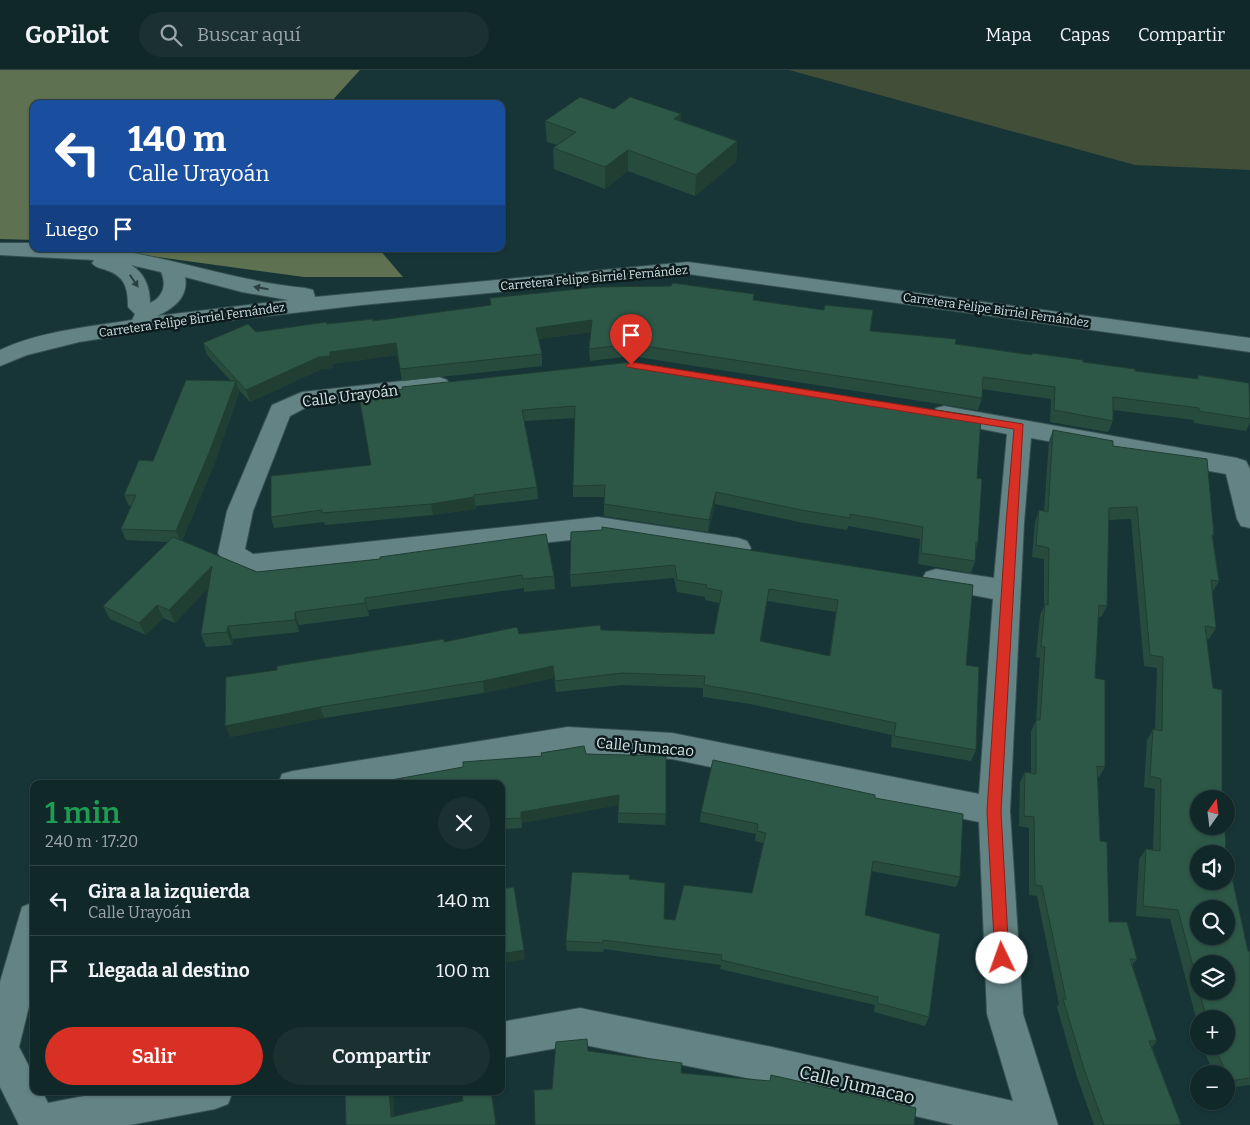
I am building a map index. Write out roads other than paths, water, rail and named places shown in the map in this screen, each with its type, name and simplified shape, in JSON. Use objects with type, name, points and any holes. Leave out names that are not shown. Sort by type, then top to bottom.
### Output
[{"type":"street","points":[[3,249],[30,255],[103,263],[122,268],[139,286],[139,307],[144,319],[172,295],[176,284],[174,275],[168,267]]},
{"type":"street","points":[[3,249],[30,251]]},
{"type":"street","points":[[50,252],[136,260],[236,284],[299,294],[362,298]]},
{"type":"street","name":"Carretera Felipe Birriel Fernández","points":[[0,359],[19,350],[144,319],[189,318],[362,298],[688,268],[1250,345]]},
{"type":"street","name":"Calle Urayoán","points":[[457,383],[302,400],[280,411],[240,510],[231,553],[248,565],[598,526],[764,552]]},
{"type":"street","points":[[922,411],[1020,426],[1237,467],[1250,519]]},
{"type":"street","points":[[1020,426],[994,811],[1005,1014],[1037,1125]]},
{"type":"street","points":[[910,575],[1008,591]]},
{"type":"street","name":"Calle Jumacao","points":[[318,780],[568,740],[672,746],[994,811]]},
{"type":"street","points":[[30,933],[0,1049],[38,1123],[192,1095]]},
{"type":"street","name":"Calle Jumacao","points":[[505,1039],[580,1026],[772,1065],[1037,1125]]}]
